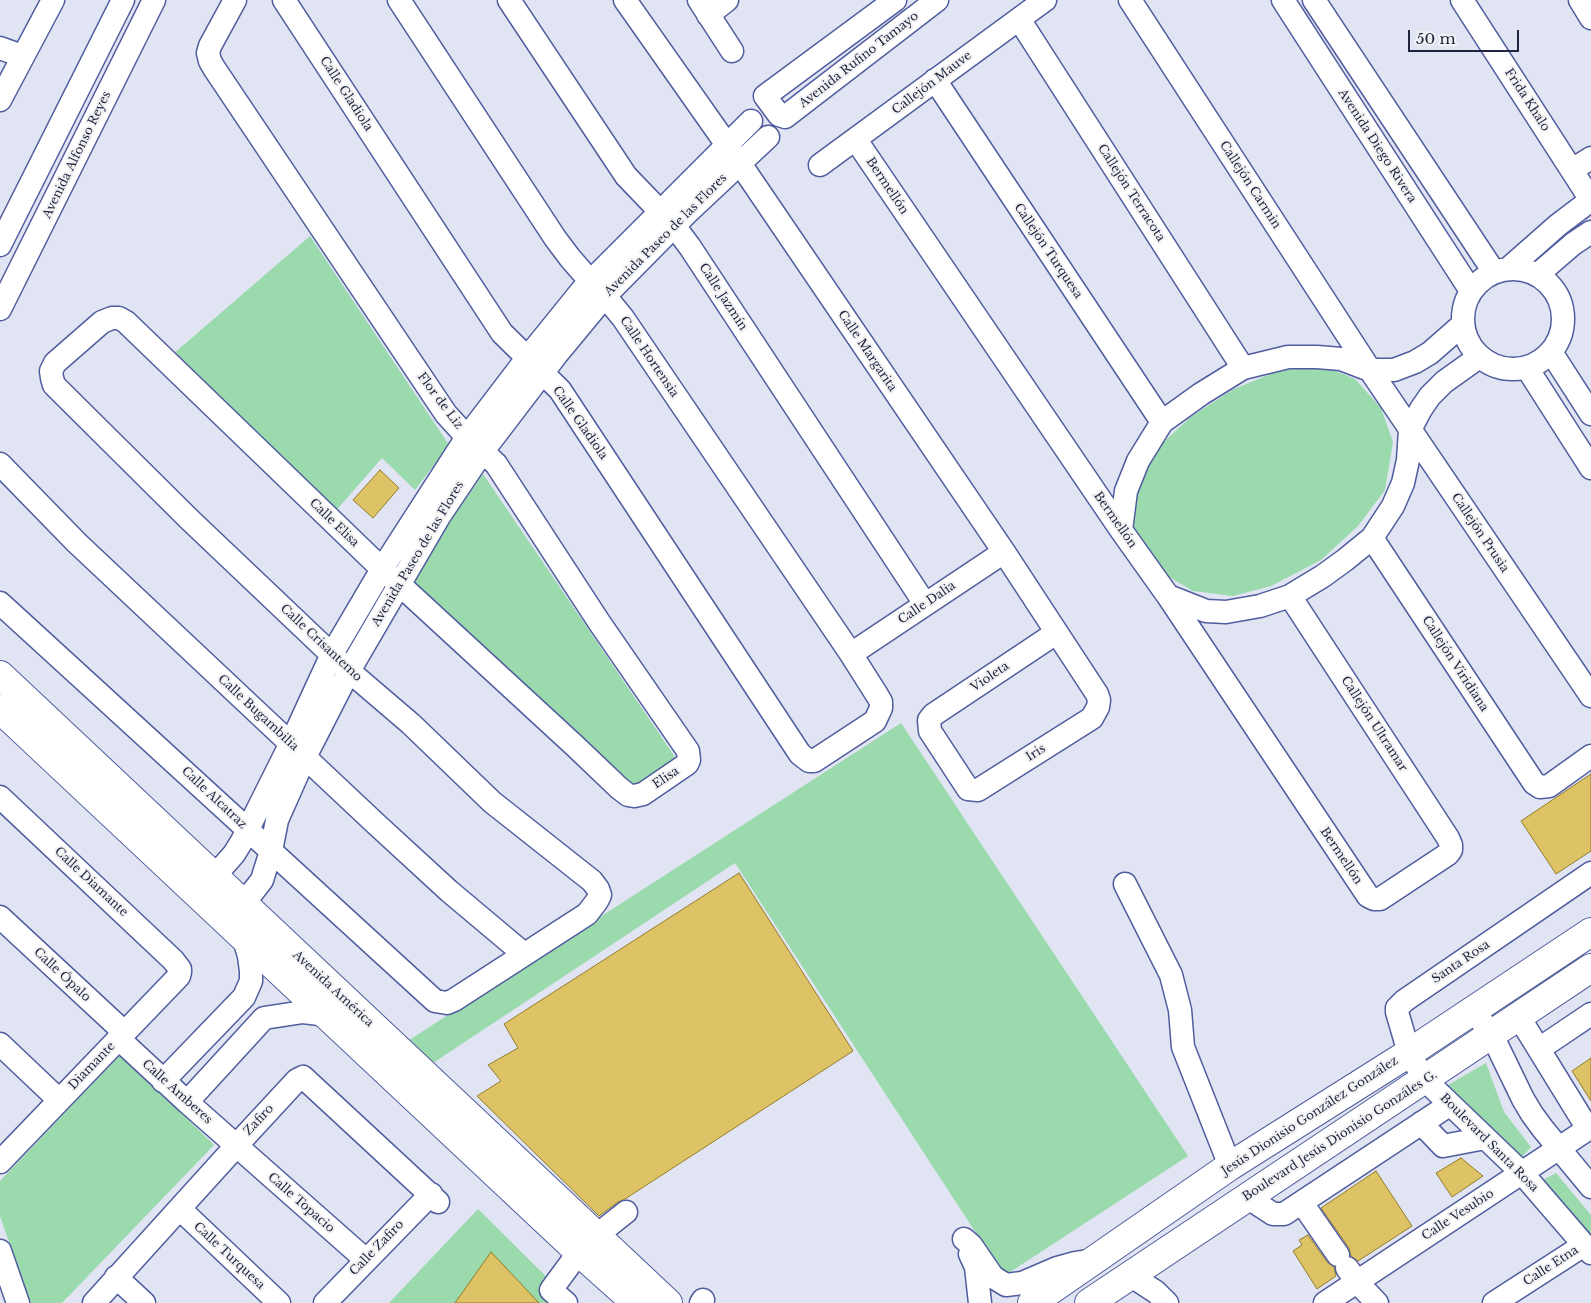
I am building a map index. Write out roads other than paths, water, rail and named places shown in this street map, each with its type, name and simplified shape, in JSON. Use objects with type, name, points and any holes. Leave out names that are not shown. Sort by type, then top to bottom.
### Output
[{"type":"main road","name":"Avenida América","points":[[0,675],[206,886],[328,1016],[414,1080]]},
{"type":"main road","name":"Avenida América","points":[[0,708],[206,886]]},
{"type":"main road","name":"Avenida América","points":[[238,921],[414,1080],[588,1244],[668,1303]]},
{"type":"main road","name":"Jesús Dionisio González González","points":[[1032,1303],[1230,1166],[1409,1053],[1591,932]]},
{"type":"main road","name":"Boulevard Jesús Dionisio Gonzáles G.","points":[[1089,1303],[1591,968]]},
{"type":"main road","name":"Avenida América","points":[[588,1244],[636,1303]]},
{"type":"street","points":[[0,100],[53,0]]},
{"type":"street","points":[[0,245],[123,0]]},
{"type":"street","name":"Avenida Alfonso Reyes","points":[[0,310],[154,0]]},
{"type":"street","name":"Flor de Liz","points":[[235,0],[210,46],[208,53],[210,62],[446,414],[496,464],[594,614],[686,748]]},
{"type":"street","name":"Calle Gladiola","points":[[284,0],[502,333],[560,390],[800,754],[809,761],[814,761],[875,721]]},
{"type":"street","name":"Calle Hortensia","points":[[399,0],[555,238],[622,318],[851,654],[880,702],[880,713],[875,721]]},
{"type":"street","name":"Calle Jazmín","points":[[509,0],[626,176],[668,220],[690,247],[925,604]]},
{"type":"street","name":"Calle Margarita","points":[[625,0],[733,153],[1004,552],[1098,694],[1098,707]]},
{"type":"street","points":[[727,0],[704,7],[732,52]]},
{"type":"street","name":"Avenida Rufino Tamayo","points":[[895,0],[765,96],[781,117],[785,117],[937,0]]},
{"type":"street","name":"Callejón Mauve","points":[[820,165],[1045,0]]},
{"type":"street","name":"Callejón Carmin","points":[[1130,0],[1370,370]]},
{"type":"street","name":"Avenida Diego Rivera","points":[[1283,0],[1471,291]]},
{"type":"street","points":[[1314,0],[1501,270]]},
{"type":"street","name":"Frida Khalo","points":[[1462,0],[1591,200]]},
{"type":"street","points":[[1580,0],[1591,18]]},
{"type":"street","name":"Callejón Terracota","points":[[1019,19],[1243,368]]},
{"type":"street","points":[[0,48],[22,56]]},
{"type":"street","name":"Callejón Turquesa","points":[[935,80],[1162,422]]},
{"type":"street","points":[[733,153],[751,121]]},
{"type":"street","points":[[733,153],[768,137]]},
{"type":"street","name":"Bermellón","points":[[856,140],[1121,530],[1168,596],[1368,896],[1374,899]]},
{"type":"street","name":"Avenida Paseo de las Flores","points":[[238,921],[262,880],[271,852],[277,820],[298,750],[332,654],[390,576],[475,444],[528,357],[668,220],[733,153]]},
{"type":"street","points":[[1572,170],[1591,158]]},
{"type":"street","points":[[1501,270],[1523,270],[1537,275],[1549,284],[1558,296],[1562,310],[1563,326],[1559,340],[1551,352],[1540,362],[1527,368],[1510,370],[1494,366],[1479,357],[1465,337],[1462,325],[1465,302],[1477,283],[1501,270],[1591,200]]},
{"type":"street","points":[[1537,275],[1573,244],[1591,232]]},
{"type":"street","name":"Avenida Paseo de las Flores","points":[[475,444],[543,373],[598,289]]},
{"type":"street","name":"Calle Elisa","points":[[54,385],[51,371],[55,363],[102,322],[112,318],[119,318],[126,322],[390,576],[628,795]]},
{"type":"street","points":[[1121,530],[1126,491],[1138,461],[1162,422],[1201,394],[1243,368],[1288,358],[1317,357],[1341,359],[1370,370],[1394,370],[1415,362],[1430,353],[1462,325]]},
{"type":"street","points":[[1551,352],[1591,414]]},
{"type":"street","points":[[1168,596],[1206,611],[1226,612],[1260,606],[1290,596],[1323,576],[1372,538],[1393,506],[1403,483],[1408,460],[1410,430],[1430,396],[1444,382],[1479,357]]},
{"type":"street","points":[[1527,368],[1591,468]]},
{"type":"street","name":"Callejón Prusia","points":[[1370,370],[1591,696]]},
{"type":"street","name":"Calle Crisantemo","points":[[54,385],[189,518],[349,671],[410,724],[492,802],[592,881],[600,894],[597,901],[586,914],[524,954]]},
{"type":"street","name":"Calle Bugambilia","points":[[0,464],[78,543],[298,750],[450,891],[524,954]]},
{"type":"street","name":"Callejón Viridiana","points":[[1372,538],[1534,783],[1540,787],[1549,786],[1591,756]]},
{"type":"street","name":"Calle Dalia","points":[[851,654],[1004,552]]},
{"type":"street","name":"Avenida Paseo de las Flores","points":[[206,886],[234,854],[349,671],[390,576]]},
{"type":"street","name":"Callejón Ultramar","points":[[1290,596],[1451,845],[1451,850],[1448,854],[1380,899],[1374,899]]},
{"type":"street","name":"Calle Alcatraz","points":[[0,603],[435,1001],[447,1003],[454,1000],[524,954]]},
{"type":"street","name":"Violeta","points":[[968,790],[930,731],[929,720],[933,715],[1056,633]]},
{"type":"street","name":"Iris","points":[[968,790],[978,790],[1092,718],[1098,707]]},
{"type":"street","name":"Elisa","points":[[628,795],[642,794],[687,764],[690,760],[690,755],[686,748]]},
{"type":"street","name":"Calle Diamante","points":[[0,797],[173,960],[180,969]]},
{"type":"street","name":"Santa Rosa","points":[[1425,1080],[1409,1053],[1396,1012],[1399,1007],[1404,1001],[1591,873]]},
{"type":"street","points":[[1125,884],[1170,975],[1180,1010],[1183,1047],[1230,1166]]},
{"type":"street","name":"Calle Ópalo","points":[[0,917],[121,1035]]},
{"type":"street","points":[[163,1081],[244,997],[251,981],[250,956],[238,921]]},
{"type":"street","name":"Diamante","points":[[0,1162],[179,976],[180,969]]},
{"type":"street","points":[[244,997],[264,1018]]},
{"type":"street","points":[[1473,1010],[1492,1035],[1523,1099],[1543,1129],[1591,1187]]},
{"type":"street","points":[[187,1102],[264,1018],[303,1012],[328,1016]]},
{"type":"street","points":[[1539,1049],[1591,1014]]},
{"type":"street","points":[[1519,1017],[1590,1128]]},
{"type":"street","name":"Calle Amberes","points":[[121,1035],[163,1081],[236,1146]]},
{"type":"street","points":[[205,1038],[226,1058]]},
{"type":"street","points":[[0,1044],[59,1100]]},
{"type":"street","name":"Zafiro","points":[[94,1303],[297,1080],[303,1077],[434,1198]]},
{"type":"street","name":"Boulevard Santa Rosa","points":[[1425,1080],[1522,1173],[1588,1249]]},
{"type":"street","points":[[1247,1197],[1273,1214],[1280,1215],[1288,1212],[1449,1105]]},
{"type":"street","points":[[1421,1123],[1443,1146],[1485,1138]]},
{"type":"street","name":"Calle Vesubio","points":[[1325,1303],[1348,1268],[1522,1173],[1590,1128]]},
{"type":"street","name":"Calle Topacio","points":[[236,1146],[366,1260]]},
{"type":"street","name":"Calle Zafiro","points":[[325,1303],[366,1260],[434,1198]]},
{"type":"street","points":[[1302,1203],[1348,1268],[1378,1303]]},
{"type":"street","name":"Calle Turquesa","points":[[180,1209],[279,1303]]},
{"type":"street","points":[[551,1298],[588,1244],[626,1212]]},
{"type":"street","points":[[980,1303],[976,1267],[964,1239],[971,1245],[993,1277],[1006,1285],[1022,1283],[1057,1268],[1091,1261]]},
{"type":"street","name":"Calle Etna","points":[[1494,1303],[1588,1249]]},
{"type":"street","points":[[0,1252],[18,1303]]},
{"type":"street","points":[[1130,1275],[1156,1292],[1167,1303]]},
{"type":"street","points":[[116,1277],[144,1303]]}]
